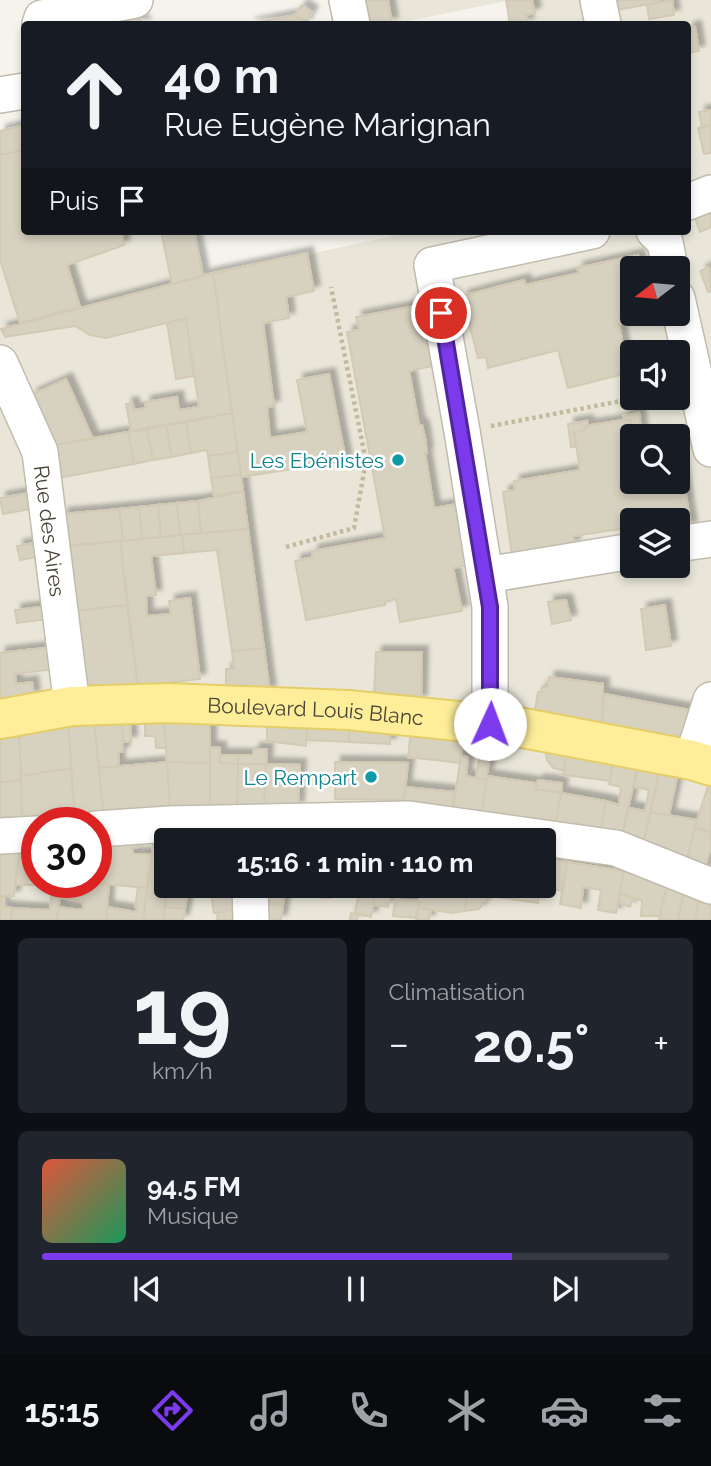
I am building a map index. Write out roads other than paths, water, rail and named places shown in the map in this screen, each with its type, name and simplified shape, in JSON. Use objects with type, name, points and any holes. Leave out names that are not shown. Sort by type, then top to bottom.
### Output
[{"type":"main road","name":"Boulevard Louis Blanc","points":[[0,719],[72,706],[169,703],[306,708],[518,727],[702,763]]},
{"type":"street","points":[[41,21],[42,18],[135,0]]},
{"type":"street","points":[[347,0],[351,21]]},
{"type":"street","points":[[598,0],[602,21]]},
{"type":"street","points":[[0,95],[21,92]]},
{"type":"street","points":[[691,201],[711,193]]},
{"type":"street","points":[[490,724],[488,591],[432,265],[573,235]]},
{"type":"street","points":[[658,235],[665,242],[668,256]]},
{"type":"street","points":[[687,326],[703,374],[711,449]]},
{"type":"street","name":"Rue des Aires","points":[[0,362],[40,452],[72,706]]},
{"type":"street","points":[[690,542],[711,538]]},
{"type":"street","points":[[488,591],[620,554]]},
{"type":"street","points":[[702,763],[711,700]]},
{"type":"street","points":[[295,828],[409,820],[468,828]]},
{"type":"street","points":[[112,828],[170,824],[217,828]]},
{"type":"street","points":[[0,836],[21,835]]},
{"type":"street","points":[[556,840],[616,848],[711,886]]},
{"type":"street","points":[[250,898],[251,920]]},
{"type":"place","name":"Les Ebénistes","points":[[398,460]]},
{"type":"place","name":"Le Rempart","points":[[371,777]]}]
